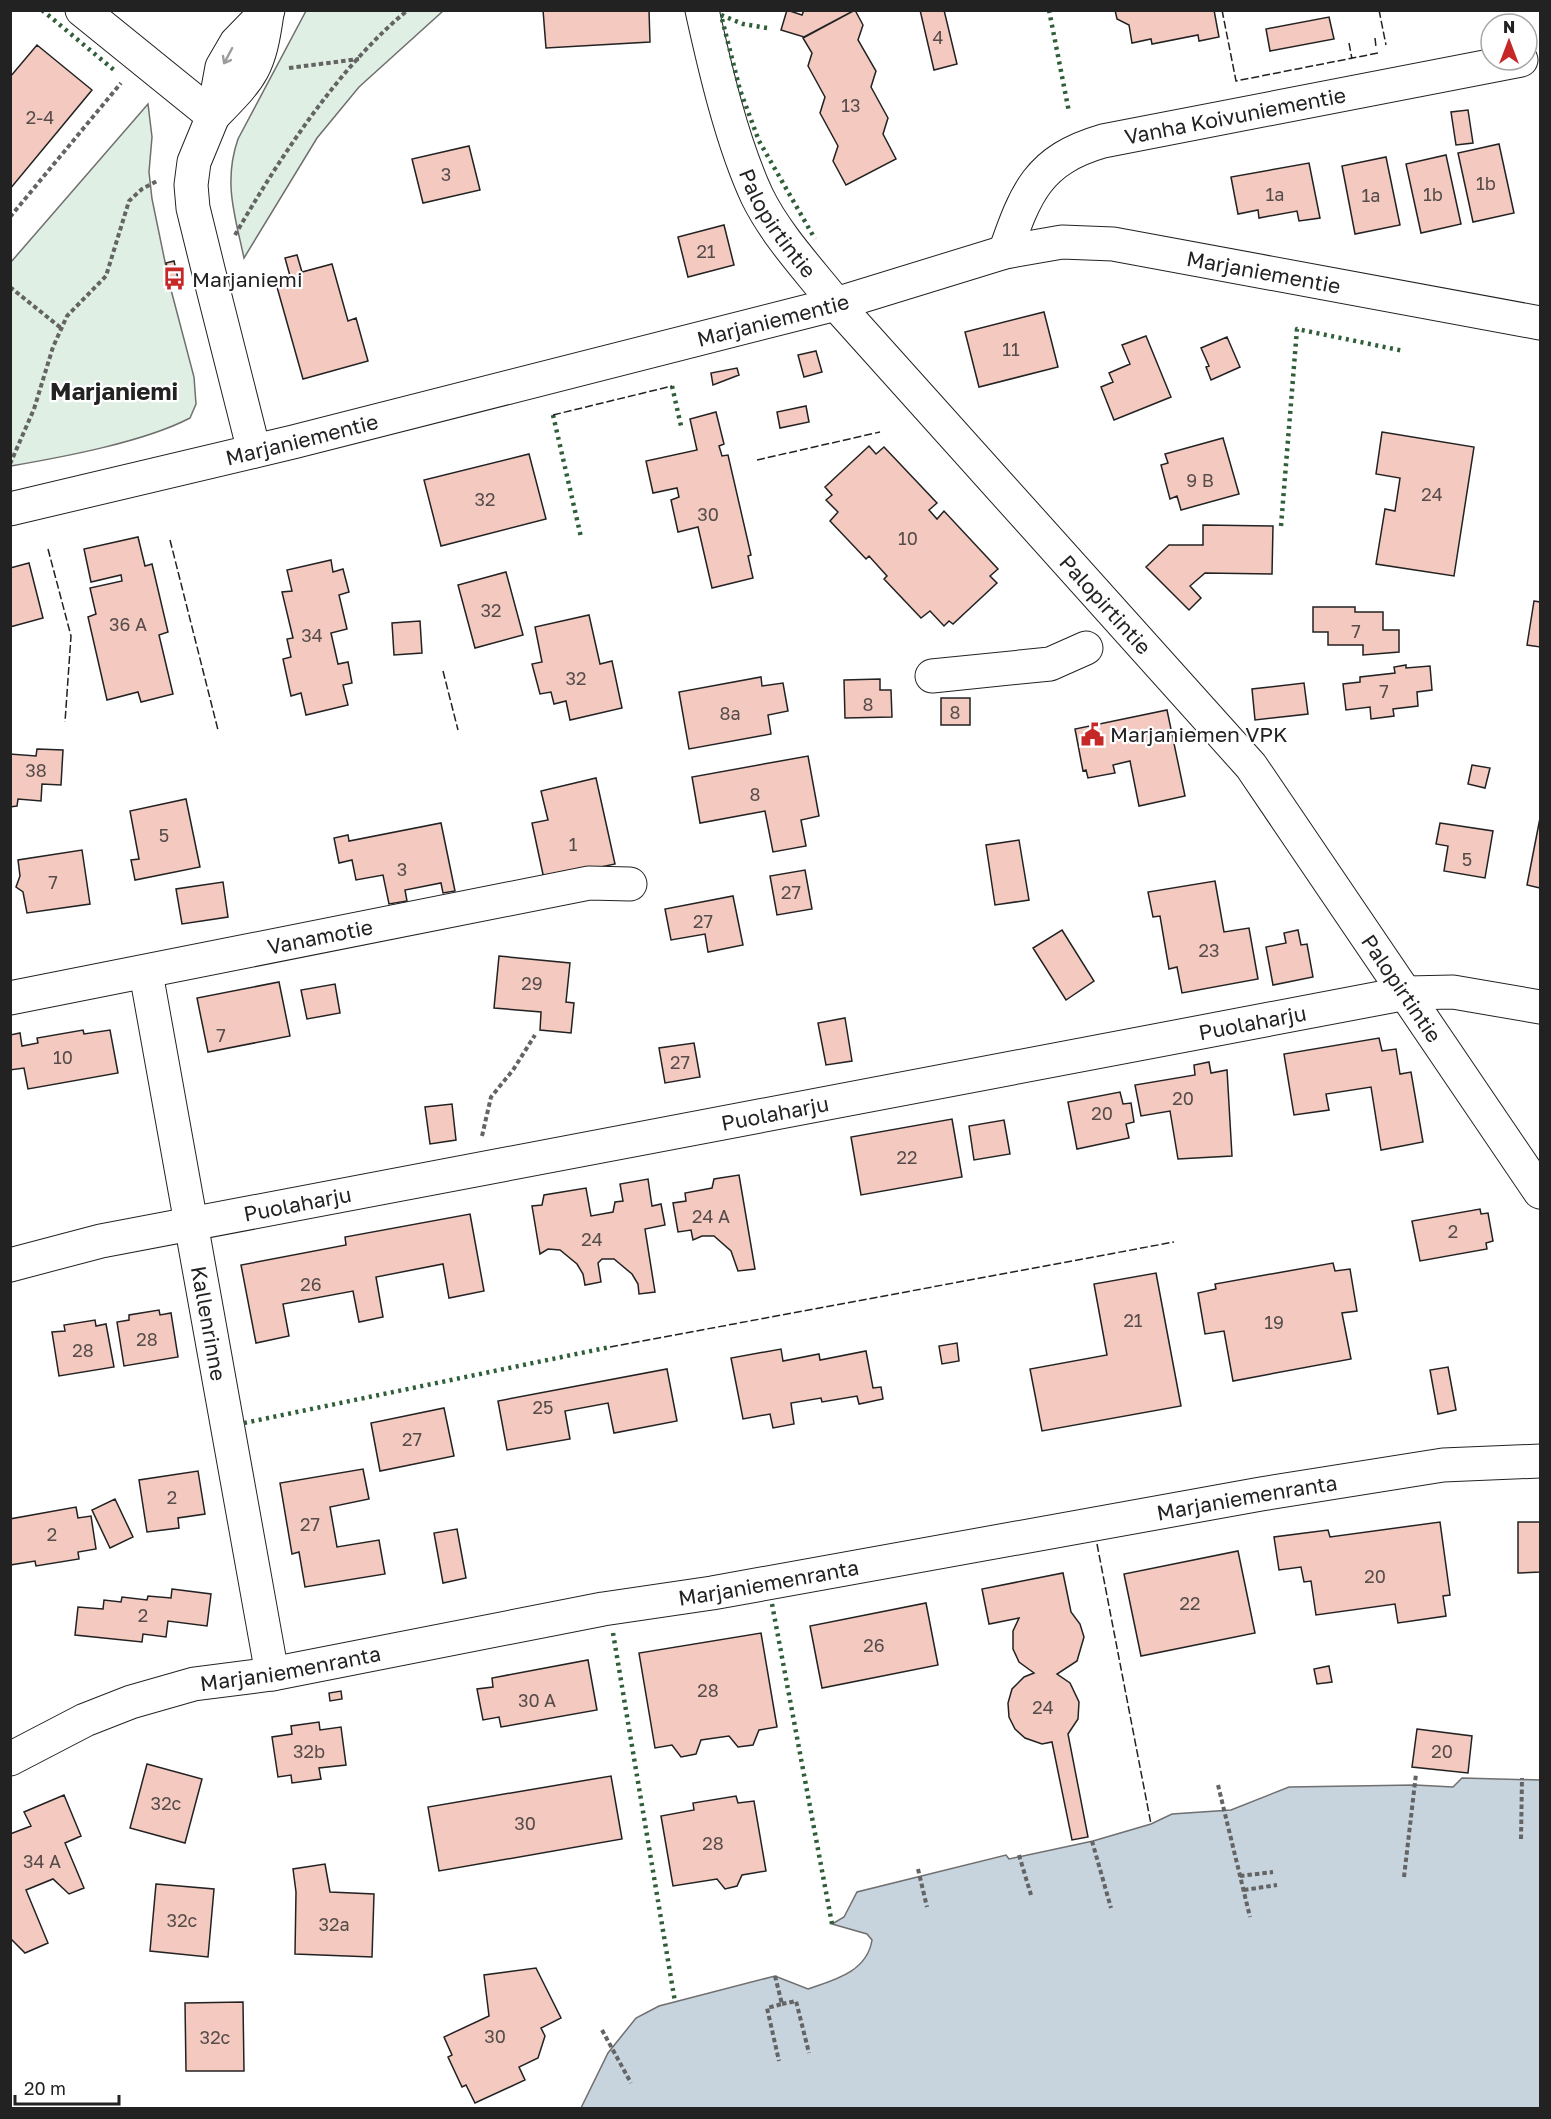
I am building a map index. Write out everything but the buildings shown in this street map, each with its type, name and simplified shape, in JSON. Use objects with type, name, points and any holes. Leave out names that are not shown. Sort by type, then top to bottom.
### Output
[{"type":"street","points":[[82,10],[213,116]]},
{"type":"street","name":"Palopirtintie","points":[[702,10],[717,77],[758,196],[793,249],[836,304],[1251,766],[1540,1192]]},
{"type":"street","points":[[254,451],[193,208],[191,185],[194,162],[213,116],[246,82],[261,54],[267,12]]},
{"type":"street","name":"Vanha Koivuniementie","points":[[1005,252],[1022,203],[1035,183],[1057,162],[1080,148],[1103,141],[1479,68]]},
{"type":"street","name":"Marjaniementie","points":[[10,509],[254,451],[836,304],[1005,252],[1062,242],[1113,244],[1540,323]]},
{"type":"street","points":[[932,676],[1050,664],[1086,648]]},
{"type":"street","name":"Vanamotie","points":[[10,998],[146,973],[589,883],[630,884]]},
{"type":"street","name":"Kallenrinne","points":[[146,973],[272,1674]]},
{"type":"street","name":"Puolaharju","points":[[10,1265],[101,1241],[1407,993],[1453,992],[1540,1007]]},
{"type":"street","name":"Marjaniemenranta","points":[[10,1759],[85,1720],[131,1702],[194,1684],[272,1674],[603,1609],[712,1593],[1261,1494],[1443,1465],[1540,1461]]},
{"type":"path","points":[[233,238],[304,124],[360,59],[408,10]]},
{"type":"path","points":[[10,217],[141,59]]},
{"type":"path","points":[[280,69],[360,59]]},
{"type":"path","points":[[10,464],[34,409],[67,316],[106,276],[129,201],[142,189],[157,181]]},
{"type":"path","points":[[10,287],[61,328]]},
{"type":"path","points":[[482,1131],[490,1098],[513,1070],[535,1035]]},
{"type":"path","points":[[1404,1877],[1416,1773]]},
{"type":"path","points":[[1521,1839],[1522,1778]]},
{"type":"path","points":[[1218,1785],[1250,1917]]},
{"type":"path","points":[[1092,1841],[1111,1908]]},
{"type":"path","points":[[1019,1855],[1030,1895]]},
{"type":"path","points":[[918,1869],[927,1906]]},
{"type":"path","points":[[1240,1876],[1273,1872]]},
{"type":"path","points":[[1244,1890],[1276,1885]]},
{"type":"path","points":[[776,1976],[782,2004]]},
{"type":"path","points":[[780,2061],[767,2008],[796,2001],[809,2053]]},
{"type":"path","points":[[602,2030],[631,2083]]},
{"type":"green space","points":[[306,11],[443,11],[359,87],[317,138],[244,258],[234,213],[231,184],[231,170],[238,139]]},
{"type":"green space","points":[[148,104],[152,137],[149,172],[152,199],[170,286],[194,377],[196,404],[190,418],[171,427],[78,453],[11,466],[11,262]]},
{"type":"shaded area","points":[[1462,1778],[1540,1780],[1540,2108],[581,2108],[608,2053],[636,2018],[659,2006],[775,1976],[808,1989],[838,1978],[856,1967],[864,1960],[872,1940],[867,1934],[832,1924],[844,1917],[857,1892],[1006,1855],[1009,1859],[1093,1841],[1151,1824],[1172,1814],[1231,1810],[1289,1787],[1415,1785],[1453,1787]]},
{"type":"hedge","points":[[42,10],[114,70]]},
{"type":"hedge","points":[[1049,10],[1069,112]]},
{"type":"hedge","points":[[767,28],[743,24],[721,15],[740,90],[759,141],[815,239]]},
{"type":"hedge","points":[[1281,526],[1297,329],[1404,351]]},
{"type":"hedge","points":[[672,386],[681,426]]},
{"type":"hedge","points":[[553,415],[581,537]]},
{"type":"hedge","points":[[244,1423],[610,1347]]},
{"type":"hedge","points":[[772,1604],[832,1924]]},
{"type":"hedge","points":[[613,1633],[675,2002]]},
{"type":"fence","points":[[1222,10],[1236,81],[1378,53]]},
{"type":"fence","points":[[1379,10],[1386,45]]},
{"type":"fence","points":[[1375,38],[1376,47]]},
{"type":"fence","points":[[1349,43],[1352,59]]},
{"type":"fence","points":[[553,415],[672,386]]},
{"type":"fence","points":[[757,460],[880,432]]},
{"type":"fence","points":[[170,540],[218,730]]},
{"type":"fence","points":[[48,549],[71,636],[65,722]]},
{"type":"fence","points":[[443,671],[458,730]]},
{"type":"fence","points":[[610,1347],[1174,1242]]},
{"type":"fence","points":[[1097,1544],[1151,1824]]},
{"type":"place","name":"Marjaniemi","points":[[174,279]]},
{"type":"place","name":"Marjaniemen VPK","points":[[1092,734]]},
{"type":"district","name":"Marjaniemi","points":[[114,390]]}]
